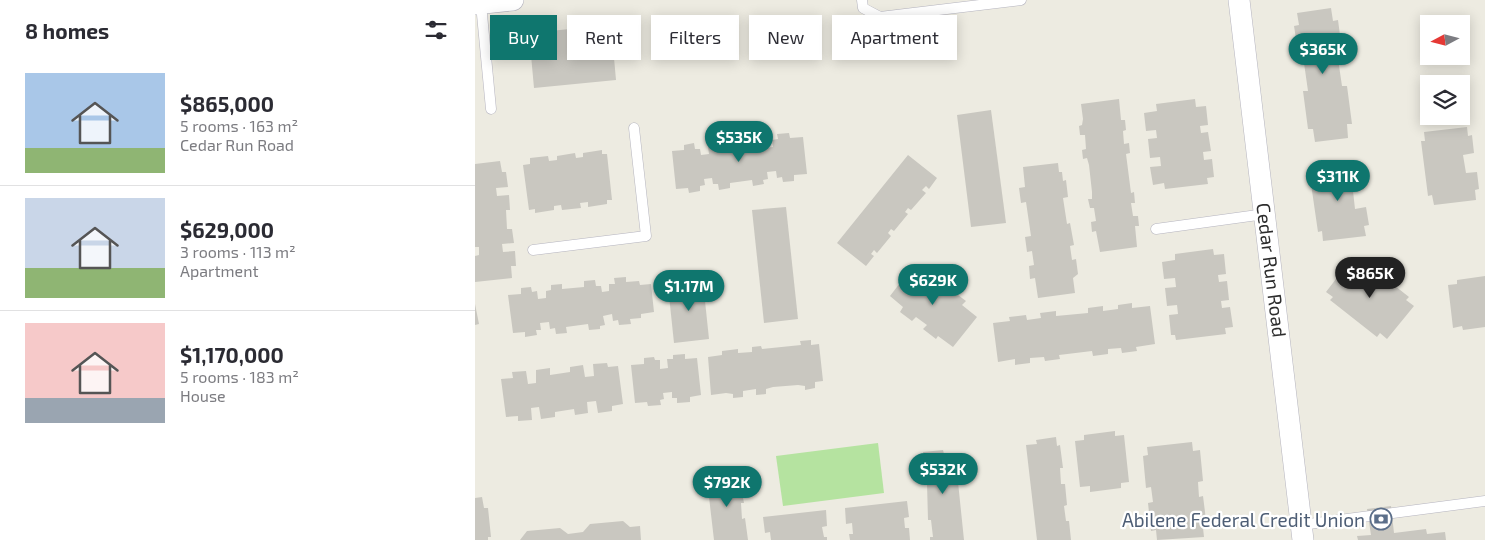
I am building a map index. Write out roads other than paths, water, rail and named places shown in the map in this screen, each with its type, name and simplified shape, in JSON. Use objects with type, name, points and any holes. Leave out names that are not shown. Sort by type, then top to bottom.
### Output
[{"type":"street","points":[[478,4],[505,0]]},
{"type":"street","name":"Cedar Run Road","points":[[1239,0],[1302,532]]},
{"type":"lane","points":[[862,0],[863,8],[880,17],[1021,0]]},
{"type":"lane","points":[[478,4],[491,109]]},
{"type":"lane","points":[[533,250],[646,236],[634,128]]},
{"type":"lane","points":[[1156,229],[1265,214]]},
{"type":"lane","points":[[1302,532],[1485,502]]},
{"type":"place","name":"Abilene Federal Credit Union","points":[[1381,519]]}]
